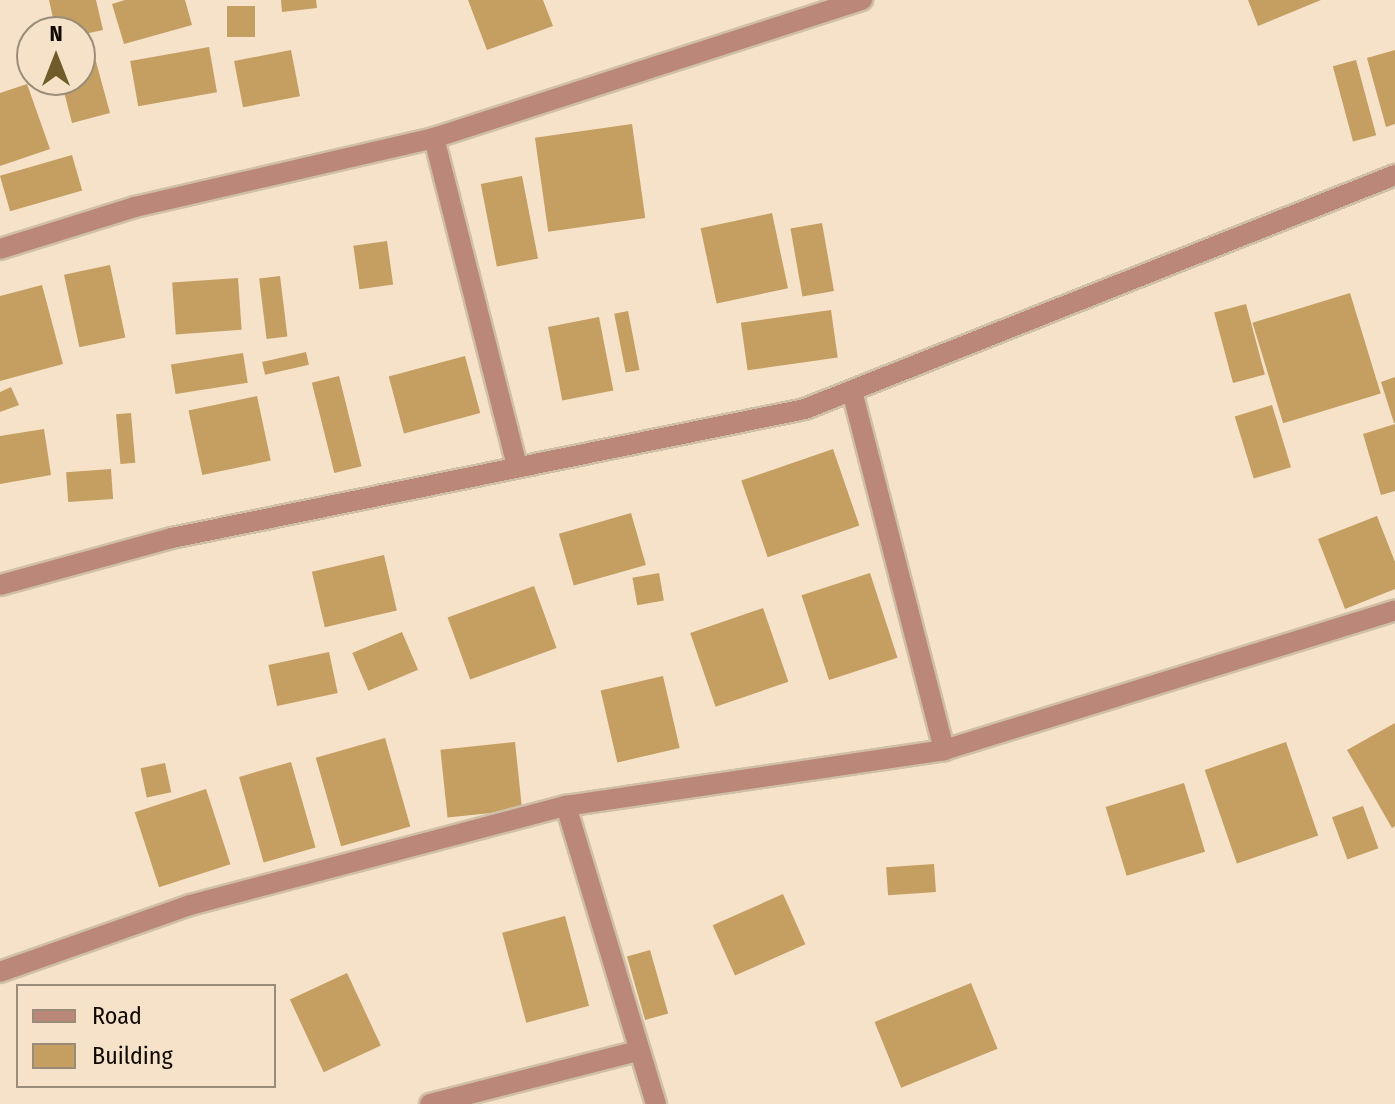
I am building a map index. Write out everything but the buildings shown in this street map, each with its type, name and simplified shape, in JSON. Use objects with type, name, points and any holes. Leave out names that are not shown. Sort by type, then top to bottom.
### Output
[{"type":"street","points":[[0,249],[135,207],[434,138],[862,0]]},
{"type":"street","points":[[434,138],[517,467]]},
{"type":"street","points":[[0,585],[172,538],[805,409],[1395,175]]},
{"type":"street","points":[[852,391],[944,750]]},
{"type":"street","points":[[0,972],[190,905],[566,806],[944,750],[1395,610]]},
{"type":"street","points":[[566,806],[656,1104]]},
{"type":"street","points":[[430,1104],[638,1051]]}]
